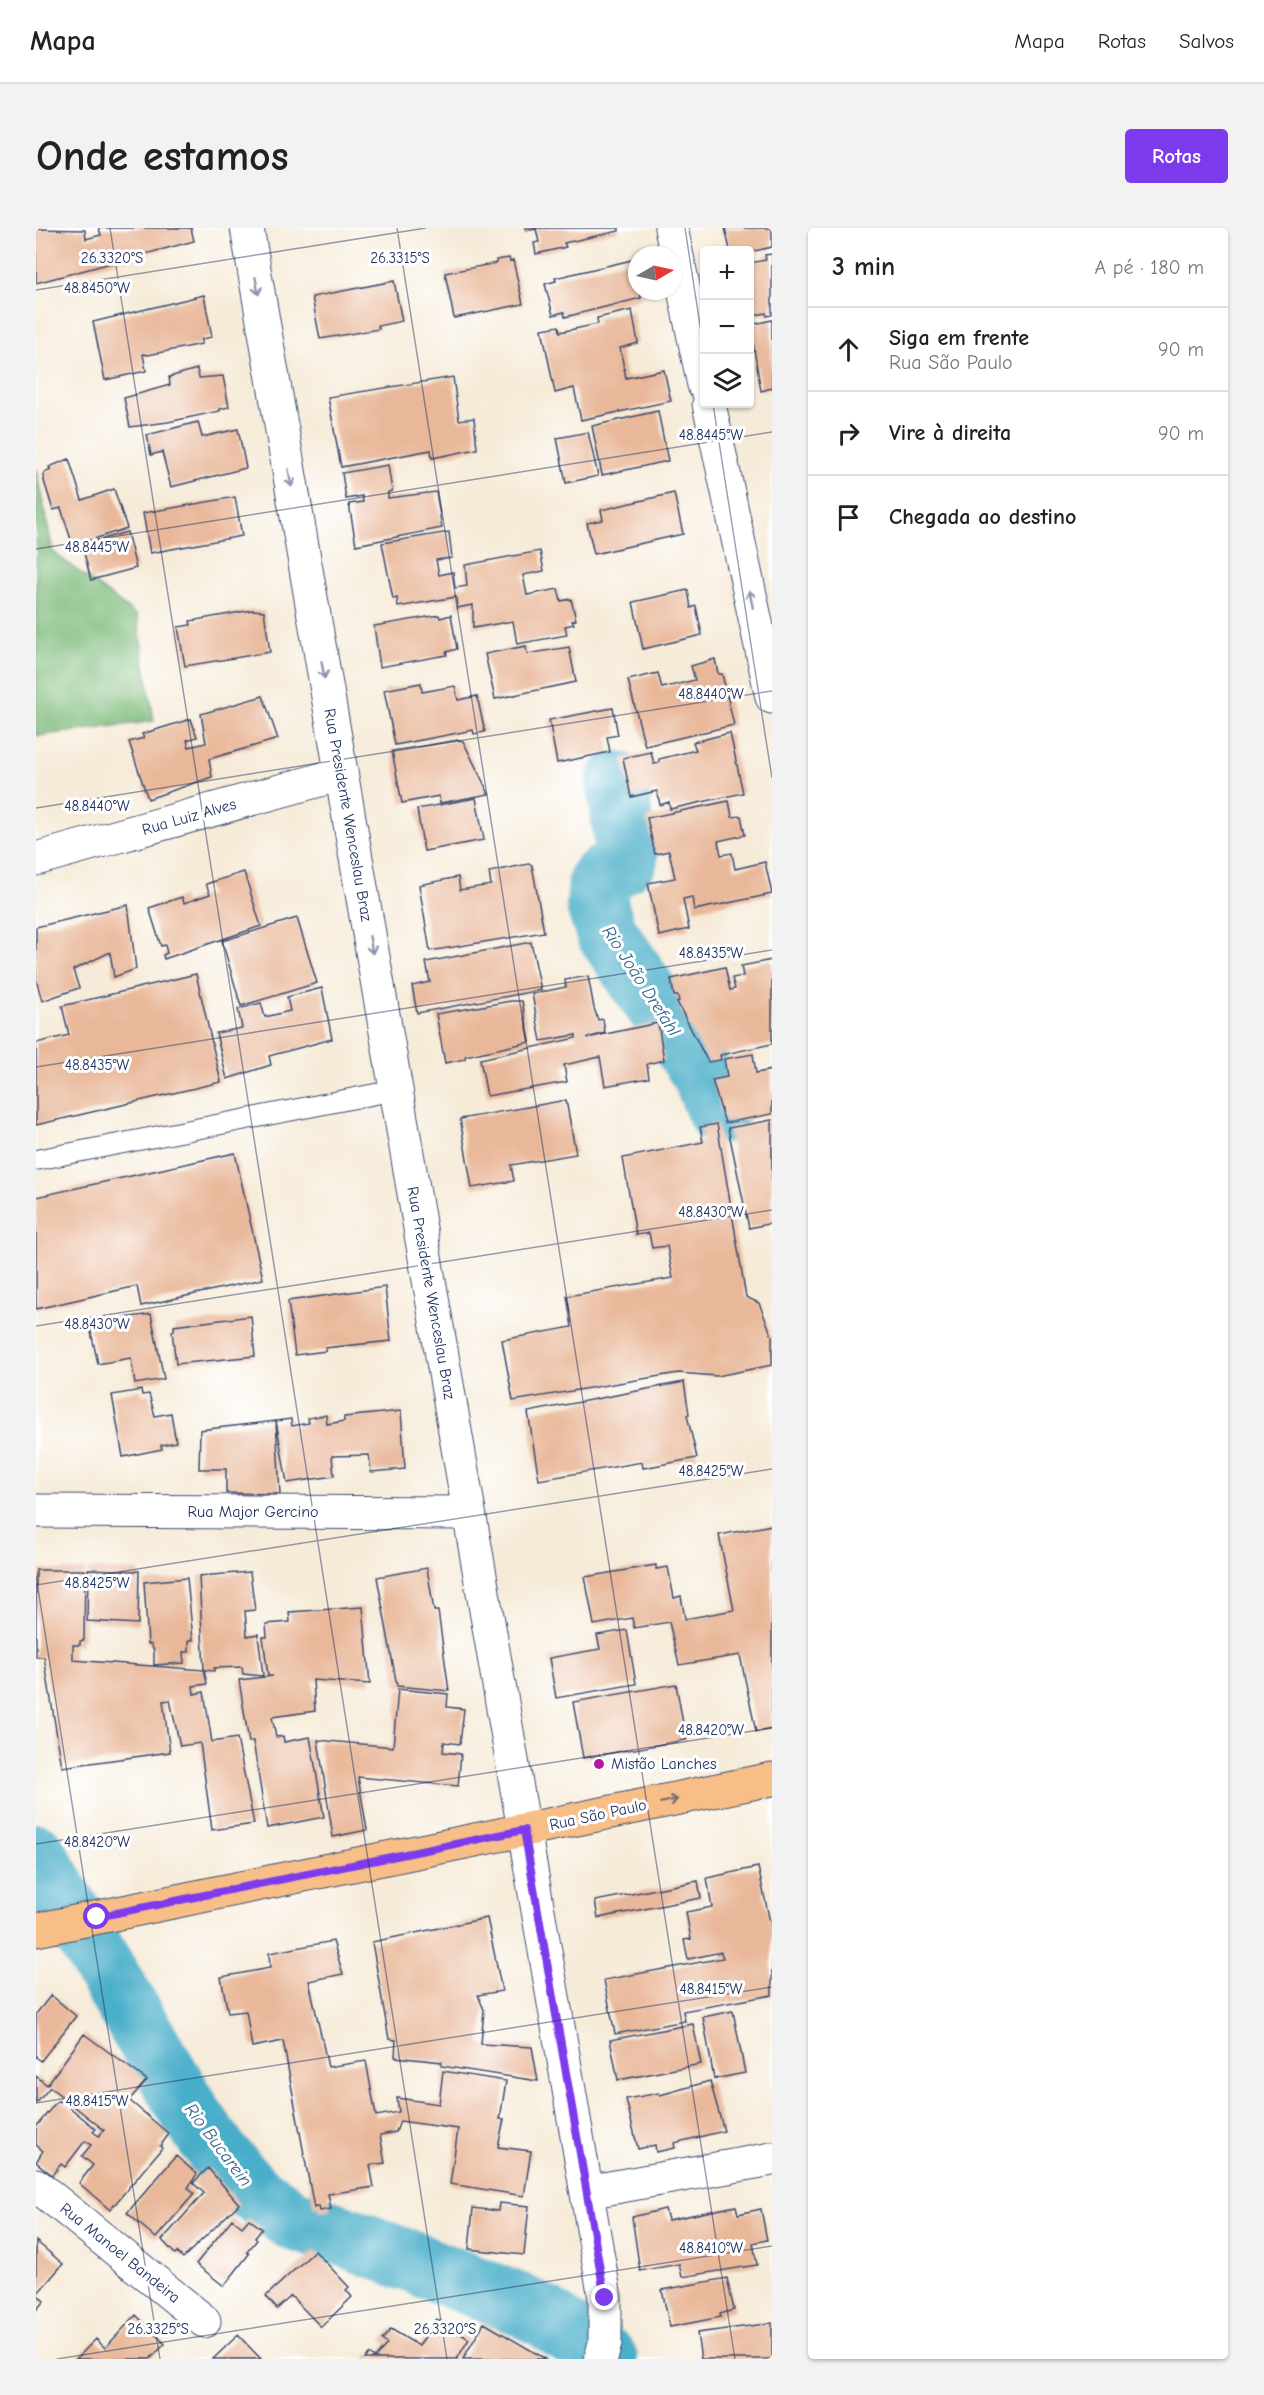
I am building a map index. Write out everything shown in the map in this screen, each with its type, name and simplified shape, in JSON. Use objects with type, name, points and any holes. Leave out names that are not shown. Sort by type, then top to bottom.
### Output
[{"type":"main road","name":"Rua São Paulo","points":[[40,1934],[97,1917],[772,1779]]},
{"type":"street","name":"Rua Presidente Wenceslau Braz","points":[[247,228],[605,2298],[603,2351]]},
{"type":"street","points":[[670,228],[700,363]]},
{"type":"street","points":[[709,408],[772,697]]},
{"type":"street","name":"Rua Luiz Alves","points":[[36,860],[341,774]]},
{"type":"street","name":"Rua Major Gercino","points":[[36,1511],[469,1513]]},
{"type":"street","points":[[587,2192],[772,2159]]},
{"type":"street","name":"Rua Manoel Bandeira","points":[[36,2185],[204,2321]]},
{"type":"lane","points":[[36,1160],[396,1090]]},
{"type":"green space","points":[[36,469],[53,552],[137,616],[154,721],[36,736]]},
{"type":"building","points":[[99,228],[191,228],[194,241],[36,283],[36,229],[85,230],[86,239],[101,235]]},
{"type":"building","points":[[525,228],[619,228],[619,231],[564,243],[566,247],[536,254],[534,243],[539,242],[536,229],[526,231]]},
{"type":"building","points":[[725,228],[772,228],[772,247],[754,251],[754,246],[729,246]]},
{"type":"building","points":[[772,254],[772,315],[767,316],[766,313],[754,315],[754,262],[766,260],[765,255]]},
{"type":"building","points":[[509,258],[510,261],[513,260],[523,304],[454,318],[445,273],[497,263],[496,260]]},
{"type":"building","points":[[628,261],[628,300],[633,300],[565,317],[564,312],[553,315],[545,284],[556,281],[555,278]]},
{"type":"building","points":[[394,281],[402,321],[378,326],[379,329],[320,339],[312,297]]},
{"type":"building","points":[[204,295],[212,337],[202,339],[202,344],[148,355],[143,354],[146,371],[105,380],[93,322]]},
{"type":"building","points":[[632,310],[638,343],[620,348],[626,378],[664,370],[671,401],[581,420],[574,388],[555,393],[542,329],[559,326],[560,332],[598,324],[597,318]]},
{"type":"building","points":[[772,320],[772,388],[761,391],[754,349],[754,324]]},
{"type":"building","points":[[197,369],[199,378],[223,376],[229,407],[168,422],[130,427],[124,398],[170,385],[169,377]]},
{"type":"building","points":[[453,377],[459,420],[474,418],[477,449],[432,458],[431,450],[341,467],[328,397]]},
{"type":"building","points":[[658,411],[668,461],[602,475],[592,426]]},
{"type":"building","points":[[198,422],[202,437],[238,429],[246,468],[171,487],[162,452],[151,455],[147,435]]},
{"type":"building","points":[[588,432],[598,476],[566,483],[557,438]]},
{"type":"building","points":[[69,459],[82,500],[114,489],[127,528],[73,546],[61,508],[53,510],[44,481],[44,473],[51,470],[49,467]]},
{"type":"building","points":[[388,465],[392,491],[388,492],[388,498],[436,492],[442,528],[356,545],[349,504],[363,502],[362,496],[346,499],[342,473]]},
{"type":"building","points":[[674,493],[683,534],[594,554],[587,523],[603,520],[601,510]]},
{"type":"building","points":[[235,497],[242,536],[150,553],[143,513]]},
{"type":"building","points":[[127,532],[136,568],[91,580],[82,545]]},
{"type":"building","points":[[449,532],[452,558],[436,560],[439,575],[453,572],[455,588],[467,586],[465,565],[540,551],[544,571],[523,575],[527,595],[558,589],[561,601],[571,599],[576,620],[572,621],[574,624],[565,626],[567,635],[517,644],[513,621],[473,628],[473,605],[457,608],[456,597],[398,607],[397,598],[393,599],[382,543]]},
{"type":"building","points":[[688,590],[691,608],[696,606],[702,635],[643,649],[633,602]]},
{"type":"building","points":[[252,610],[264,611],[270,652],[185,666],[178,627],[191,625],[190,621]]},
{"type":"building","points":[[439,615],[440,618],[451,615],[457,649],[446,652],[447,655],[380,667],[374,626]]},
{"type":"building","points":[[526,646],[527,654],[569,647],[576,682],[495,699],[485,654]]},
{"type":"building","points":[[715,659],[718,674],[722,674],[734,725],[645,746],[628,680],[658,673],[662,688],[695,680],[691,666]]},
{"type":"building","points":[[421,683],[422,692],[455,686],[458,700],[477,696],[485,732],[474,734],[473,730],[395,745],[384,690]]},
{"type":"building","points":[[263,696],[278,739],[209,759],[212,777],[148,799],[129,742],[144,738],[142,734],[191,719],[197,737],[187,740],[189,747],[206,743],[201,714]]},
{"type":"building","points":[[613,708],[618,735],[607,737],[610,752],[557,763],[549,720]]},
{"type":"building","points":[[730,733],[743,793],[670,809],[669,802],[660,805],[657,791],[631,797],[623,758],[651,752],[654,764],[659,763],[659,759],[696,750],[693,742]]},
{"type":"building","points":[[463,741],[489,794],[440,803],[439,796],[402,803],[392,751]]},
{"type":"building","points":[[476,798],[484,840],[424,851],[417,809]]},
{"type":"building","points":[[729,801],[732,817],[741,816],[745,835],[718,841],[721,855],[732,853],[735,869],[765,862],[772,894],[694,910],[692,897],[683,899],[689,929],[659,936],[648,883],[675,878],[669,851],[655,854],[647,818]]},
{"type":"building","points":[[532,865],[544,932],[430,951],[419,885],[458,877],[460,890],[491,885],[489,872]]},
{"type":"building","points":[[244,872],[261,926],[164,959],[163,955],[167,953],[165,945],[161,946],[149,908],[182,897],[184,903],[210,894],[206,884]]},
{"type":"building","points":[[128,905],[136,969],[114,977],[110,952],[73,970],[79,988],[42,1001],[36,979],[36,927]]},
{"type":"building","points":[[297,918],[317,983],[241,1006],[222,941]]},
{"type":"building","points":[[531,942],[541,990],[417,1013],[412,986],[430,982],[426,962]]},
{"type":"building","points":[[772,960],[772,1044],[720,1055],[721,1060],[708,1062],[677,1002],[679,1001],[678,996],[674,996],[671,979],[725,967],[730,990],[735,989],[732,978],[743,976],[741,966]]},
{"type":"building","points":[[196,974],[221,1082],[36,1125],[36,1043],[69,1035],[62,1006]]},
{"type":"building","points":[[588,976],[594,1008],[598,1020],[603,1019],[605,1033],[587,1038],[658,1023],[664,1060],[647,1064],[649,1078],[605,1086],[600,1057],[564,1065],[567,1082],[487,1096],[480,1059],[576,1038],[576,1035],[541,1041],[532,994],[566,987],[565,980]]},
{"type":"building","points":[[322,988],[332,1039],[269,1056],[271,1065],[227,1079],[216,1033],[242,1028],[238,1009],[261,1003],[265,1017],[290,1011],[287,997]]},
{"type":"building","points":[[522,1001],[530,1042],[465,1056],[465,1059],[445,1063],[436,1014]]},
{"type":"building","points":[[753,1054],[756,1073],[772,1070],[772,1114],[725,1123],[712,1080],[727,1077],[724,1059]]},
{"type":"building","points":[[566,1100],[576,1154],[511,1165],[514,1181],[472,1188],[460,1119]]},
{"type":"building","points":[[772,1120],[772,1223],[749,1228],[728,1128]]},
{"type":"building","points":[[717,1124],[746,1297],[759,1303],[772,1336],[772,1365],[717,1376],[678,1373],[513,1401],[502,1340],[572,1327],[567,1296],[673,1278],[667,1246],[652,1248],[649,1233],[636,1235],[623,1158],[703,1142],[700,1127]]},
{"type":"building","points":[[235,1153],[263,1279],[141,1306],[137,1286],[36,1309],[36,1197]]},
{"type":"building","points":[[385,1287],[391,1341],[325,1348],[326,1351],[295,1355],[288,1301]]},
{"type":"building","points":[[151,1314],[164,1379],[135,1384],[131,1358],[98,1364],[89,1323]]},
{"type":"building","points":[[251,1316],[255,1356],[176,1364],[172,1331],[174,1331],[174,1326]]},
{"type":"building","points":[[684,1382],[689,1414],[687,1415],[697,1458],[643,1468],[642,1462],[539,1480],[528,1412]]},
{"type":"building","points":[[141,1390],[142,1395],[149,1394],[155,1416],[171,1413],[176,1442],[161,1445],[162,1449],[123,1457],[112,1395]]},
{"type":"building","points":[[401,1411],[405,1469],[371,1472],[369,1455],[332,1456],[334,1476],[287,1483],[276,1421],[291,1419],[292,1426],[309,1423],[308,1418],[326,1415],[327,1424],[344,1421],[344,1417]]},
{"type":"building","points":[[276,1421],[280,1494],[226,1493],[226,1469],[199,1469],[200,1430]]},
{"type":"building","points":[[772,1525],[772,1729],[756,1732],[740,1655],[679,1665],[669,1622],[634,1628],[632,1618],[594,1625],[585,1577],[656,1565],[656,1569],[668,1567],[674,1598],[681,1596],[685,1619],[734,1610],[719,1535]]},
{"type":"building","points":[[427,1568],[434,1611],[438,1611],[449,1691],[397,1686],[377,1577]]},
{"type":"building","points":[[88,1569],[139,1571],[138,1624],[87,1621]]},
{"type":"building","points":[[36,1570],[85,1570],[84,1640],[80,1641],[80,1645],[73,1645],[73,1660],[204,1670],[207,1684],[193,1686],[194,1694],[204,1692],[212,1742],[237,1738],[254,1824],[212,1830],[200,1743],[180,1746],[170,1700],[163,1701],[170,1752],[62,1767],[44,1657],[36,1657]]},
{"type":"building","points":[[250,1572],[255,1610],[245,1611],[247,1636],[258,1634],[263,1676],[243,1674],[242,1667],[204,1670],[199,1576]]},
{"type":"building","points":[[187,1578],[193,1640],[189,1640],[189,1652],[183,1652],[184,1663],[154,1665],[154,1651],[151,1644],[148,1644],[144,1582]]},
{"type":"building","points":[[363,1607],[370,1684],[313,1680],[315,1711],[272,1717],[276,1737],[283,1736],[284,1742],[310,1737],[324,1817],[267,1828],[253,1741],[249,1742],[239,1680],[273,1676],[268,1676],[263,1637],[267,1637],[266,1624],[290,1622],[289,1612]]},
{"type":"building","points":[[627,1630],[636,1684],[556,1698],[549,1658],[600,1649],[597,1635]]},
{"type":"building","points":[[676,1684],[686,1740],[583,1758],[573,1702]]},
{"type":"building","points":[[398,1689],[448,1694],[447,1707],[464,1709],[460,1744],[444,1742],[443,1752],[461,1754],[458,1786],[358,1777],[367,1830],[333,1837],[318,1740],[393,1747]]},
{"type":"building","points":[[758,1867],[772,1931],[772,1995],[683,2011],[685,2021],[615,2034],[604,1980],[723,1958],[721,1952],[688,1959],[684,1940],[691,1939],[686,1912],[712,1907],[707,1878]]},
{"type":"building","points":[[698,1881],[701,1898],[598,1918],[595,1901]]},
{"type":"building","points":[[487,1918],[502,1991],[478,1995],[484,2010],[481,2044],[532,2047],[538,2081],[441,2066],[442,2062],[395,2057],[396,2040],[389,2039],[372,1942]]},
{"type":"building","points":[[333,1941],[343,1974],[309,1981],[328,2067],[366,2061],[376,2116],[399,2112],[397,2098],[439,2104],[443,2071],[506,2081],[500,2119],[504,2119],[498,2147],[531,2151],[524,2196],[450,2184],[458,2129],[400,2121],[396,2132],[380,2135],[385,2163],[370,2165],[374,2187],[328,2194],[331,2209],[320,2211],[319,2206],[314,2208],[283,2041],[252,2047],[246,2011],[228,2013],[221,1977],[270,1968],[269,1953]]},
{"type":"building","points":[[51,1995],[76,2016],[41,2061],[36,2057],[36,2014]]},
{"type":"building","points":[[733,2011],[745,2073],[714,2079],[703,2017]]},
{"type":"building","points":[[693,2024],[701,2064],[618,2080],[610,2040]]},
{"type":"building","points":[[84,2034],[147,2080],[129,2100],[169,2134],[160,2146],[162,2148],[110,2210],[79,2183],[93,2165],[82,2156],[91,2145],[85,2141],[65,2167],[61,2164],[52,2175],[36,2162],[43,2151],[36,2145],[36,2127],[57,2101],[63,2102],[96,2129],[93,2132],[99,2136],[104,2130],[50,2087],[36,2104],[36,2076],[47,2085]]},
{"type":"building","points":[[710,2081],[724,2131],[674,2143],[675,2148],[656,2152],[655,2145],[638,2149],[626,2099],[659,2093],[660,2095]]},
{"type":"building","points":[[176,2156],[197,2174],[188,2188],[194,2194],[156,2238],[127,2213]]},
{"type":"building","points":[[208,2168],[239,2204],[183,2258],[177,2252],[175,2254],[162,2240],[204,2193],[193,2183]]},
{"type":"building","points":[[499,2203],[529,2206],[524,2255],[469,2249],[473,2208],[498,2211]]},
{"type":"building","points":[[736,2206],[738,2214],[761,2209],[767,2240],[753,2243],[757,2265],[682,2277],[679,2264],[640,2271],[632,2217],[665,2209],[668,2220]]},
{"type":"building","points":[[232,2219],[242,2227],[249,2219],[262,2229],[255,2238],[257,2240],[247,2252],[249,2254],[224,2286],[196,2264]]},
{"type":"building","points":[[36,2241],[63,2264],[37,2294],[44,2301],[36,2310]]},
{"type":"building","points":[[315,2251],[349,2287],[346,2290],[352,2297],[321,2327],[291,2296],[277,2309],[266,2296]]},
{"type":"building","points":[[727,2278],[734,2310],[720,2314],[721,2317],[670,2327],[662,2290]]},
{"type":"building","points":[[136,2315],[165,2344],[150,2359],[76,2359],[96,2339],[105,2348]]},
{"type":"building","points":[[436,2319],[469,2339],[457,2359],[365,2359],[369,2354],[375,2358],[387,2344],[382,2340],[391,2329],[419,2346]]},
{"type":"building","points":[[484,2323],[546,2359],[463,2359]]},
{"type":"building","points":[[772,2323],[772,2359],[701,2359],[697,2333]]},
{"type":"building","points":[[238,2335],[261,2359],[213,2359]]},
{"type":"waterway","name":"Rio João Drefahl","points":[[617,782],[627,859],[599,880],[597,905],[606,932],[701,1072],[718,1113]]},
{"type":"waterway","name":"Rio Bucarein","points":[[36,1854],[194,2118],[218,2153],[249,2189],[293,2220],[342,2235],[517,2303],[545,2317],[607,2359]]},
{"type":"place","name":"Mistão Lanches","points":[[599,1764]]},
{"type":"route","points":[[97,1917],[524,1830],[605,2298]]}]
